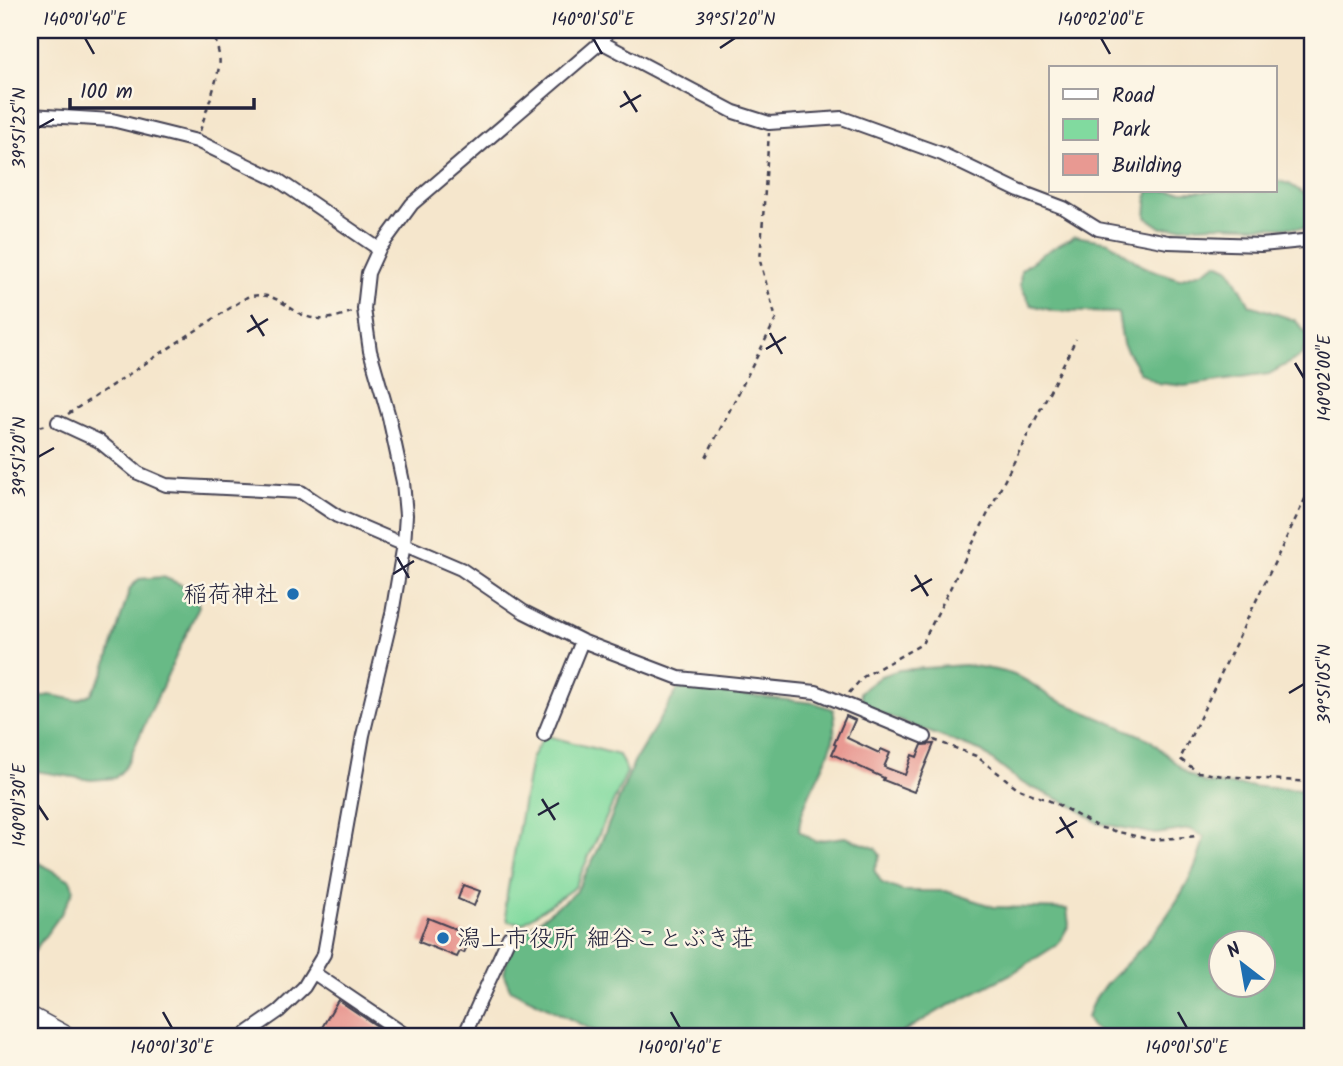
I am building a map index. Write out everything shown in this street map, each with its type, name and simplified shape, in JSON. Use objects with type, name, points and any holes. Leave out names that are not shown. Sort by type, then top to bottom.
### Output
[{"type":"street","points":[[243,1036],[279,1011],[304,987],[324,954],[363,735],[392,614],[404,544],[404,482],[370,351],[364,309],[368,273],[379,248],[412,204],[601,42],[609,30]]},
{"type":"street","points":[[601,42],[734,112],[769,123],[842,118],[942,154],[1019,191],[1064,208],[1098,229],[1168,242],[1261,245],[1313,240]]},
{"type":"street","points":[[30,115],[113,120],[197,141],[278,180],[379,248]]},
{"type":"street","points":[[58,422],[99,441],[138,473],[166,485],[301,492],[337,516],[461,569],[524,612],[582,641],[679,678],[816,692],[925,737]]},
{"type":"street","points":[[544,735],[582,641]]},
{"type":"street","points":[[464,1036],[509,937]]},
{"type":"street","points":[[314,973],[407,1036]]},
{"type":"street","points":[[30,1015],[65,1035]]},
{"type":"path","points":[[197,141],[220,66],[216,30]]},
{"type":"path","points":[[706,457],[776,319],[760,261],[769,123]]},
{"type":"path","points":[[30,425],[38,427],[58,422],[247,297],[260,293],[271,296],[304,315],[318,319],[364,309]]},
{"type":"path","points":[[840,703],[863,677],[922,644],[1076,339]]},
{"type":"path","points":[[1313,496],[1307,495],[1180,759],[1198,772],[1313,782]]},
{"type":"path","points":[[925,737],[976,756],[1019,789],[1055,803],[1098,827],[1152,840],[1197,836]]},
{"type":"green space","points":[[1276,180],[1289,184],[1313,199],[1313,226],[1310,228],[1214,225],[1162,228],[1146,217],[1148,192],[1276,192]]},
{"type":"green space","points":[[1075,236],[1109,242],[1144,267],[1179,279],[1204,271],[1217,263],[1230,269],[1250,305],[1295,320],[1309,336],[1301,356],[1269,374],[1184,386],[1158,383],[1140,372],[1123,344],[1118,313],[1054,311],[1031,305],[1020,285],[1021,270]]},
{"type":"green space","points":[[163,577],[192,589],[199,606],[125,768],[115,778],[91,780],[36,771],[30,775],[30,699],[50,695],[77,700],[91,694],[104,672],[130,588],[139,579]]},
{"type":"green space","points":[[964,665],[1010,674],[1029,682],[1050,697],[1149,739],[1188,774],[1205,783],[1313,791],[1313,1036],[1106,1036],[1092,1027],[1087,1017],[1090,1007],[1106,984],[1144,945],[1166,917],[1194,870],[1204,837],[1190,829],[1156,834],[1098,823],[1073,806],[1020,782],[982,752],[863,707],[860,692],[881,676],[899,670]]},
{"type":"green space","points":[[678,689],[814,703],[833,709],[833,740],[807,800],[799,831],[815,841],[845,837],[875,848],[880,855],[874,870],[882,883],[902,891],[946,891],[994,907],[1067,909],[1069,925],[1058,944],[1013,973],[896,1036],[604,1036],[510,989],[504,975],[508,953],[519,936],[576,892],[597,852],[634,762]]},
{"type":"green space","points":[[544,735],[619,755],[627,772],[575,887],[523,923],[508,921],[505,905],[531,759]]},
{"type":"green space","points":[[30,858],[70,880],[74,890],[61,914],[30,957]]},
{"type":"building","points":[[846,716],[855,720],[847,738],[879,753],[881,749],[890,753],[884,767],[905,775],[912,755],[917,757],[922,745],[934,744],[914,792],[883,780],[884,778],[832,754]]},
{"type":"building","points":[[463,885],[480,891],[474,906],[458,899]]},
{"type":"building","name":"潟上市役所 細谷ことぶき荘","points":[[428,918],[468,934],[464,953],[460,951],[457,957],[419,942]]},
{"type":"building","points":[[338,1000],[392,1036],[317,1036]]},
{"type":"place","name":"稲荷神社","points":[[293,594]]},
{"type":"place","name":"潟上市役所 細谷ことぶき荘","points":[[443,938]]}]
